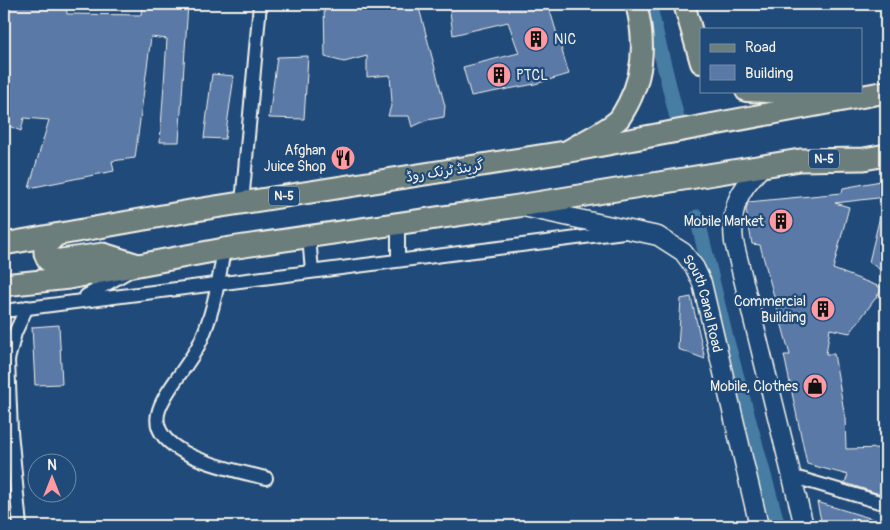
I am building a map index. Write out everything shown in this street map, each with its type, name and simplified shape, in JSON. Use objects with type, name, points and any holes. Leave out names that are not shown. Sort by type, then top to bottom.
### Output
[{"type":"highway","name":"گرینڈ ٹرنک روڈ","points":[[4,244],[242,203],[565,152],[886,92]]},
{"type":"highway","name":"N-5","points":[[4,285],[69,278],[224,249],[518,206],[723,173],[754,175],[800,160],[864,159],[886,156]]},
{"type":"highway","points":[[56,235],[45,246],[48,260],[102,254],[138,265]]},
{"type":"main road","points":[[565,152],[619,119],[635,91],[642,54],[640,22],[636,4]]},
{"type":"main road","points":[[684,4],[700,60]]},
{"type":"main road","points":[[765,92],[862,97]]},
{"type":"main road","points":[[754,175],[736,199],[733,214],[734,242],[804,526]]},
{"type":"main road","name":"South Canal Road","points":[[518,206],[639,230],[658,236],[682,252],[695,268],[702,282],[759,526]]},
{"type":"street","points":[[242,203],[260,4]]},
{"type":"street","points":[[398,224],[398,260]]},
{"type":"street","points":[[4,311],[639,230]]},
{"type":"street","points":[[309,237],[312,271]]},
{"type":"street","points":[[224,249],[218,283],[202,338],[159,409],[157,425],[165,439],[202,462],[266,478]]},
{"type":"street","points":[[79,300],[106,286],[138,265]]},
{"type":"street","points":[[20,526],[11,431],[8,360],[15,332],[27,307]]},
{"type":"street","points":[[791,476],[886,504]]},
{"type":"building","points":[[18,4],[66,4],[67,14],[141,15],[142,4],[188,4],[179,142],[160,142],[167,39],[151,37],[135,158],[112,161],[114,171],[29,188],[49,120],[24,118],[21,131],[4,124],[4,10]]},
{"type":"building","points":[[324,4],[418,4],[445,106],[444,117],[427,120],[412,127],[409,116],[388,116],[392,102],[390,75],[367,77],[367,56],[344,62],[325,57]]},
{"type":"building","points":[[449,4],[548,4],[569,74],[535,84],[471,96],[463,67],[519,53],[508,22],[453,35]]},
{"type":"building","points":[[308,56],[304,119],[269,118],[277,57]]},
{"type":"building","points":[[212,74],[234,76],[225,139],[204,138]]},
{"type":"building","points":[[886,180],[886,197],[835,203],[849,207],[833,269],[883,288],[850,333],[830,329],[826,354],[834,354],[845,417],[846,449],[886,448],[886,496],[845,483],[848,475],[807,464],[784,355],[790,355],[760,245],[752,244],[746,210],[748,202],[842,193],[843,188]]},
{"type":"building","points":[[882,208],[886,208],[886,266],[882,271],[869,262]]},
{"type":"building","points":[[691,297],[705,359],[678,349],[681,299]]},
{"type":"building","points":[[59,325],[62,384],[35,385],[32,327]]},
{"type":"building","points":[[817,502],[886,523],[886,526],[822,525]]},
{"type":"waterway","points":[[649,4],[678,122]]},
{"type":"waterway","points":[[697,217],[725,334],[778,526]]},
{"type":"place","name":"NIC","points":[[536,39]]},
{"type":"place","name":"PTCL","points":[[499,75]]},
{"type":"place","name":"Afghan Juice Shop","points":[[343,158]]},
{"type":"place","name":"Mobile Market","points":[[781,221]]},
{"type":"place","name":"Commercial Building","points":[[823,309]]},
{"type":"place","name":"Mobile, Clothes","points":[[815,386]]}]
